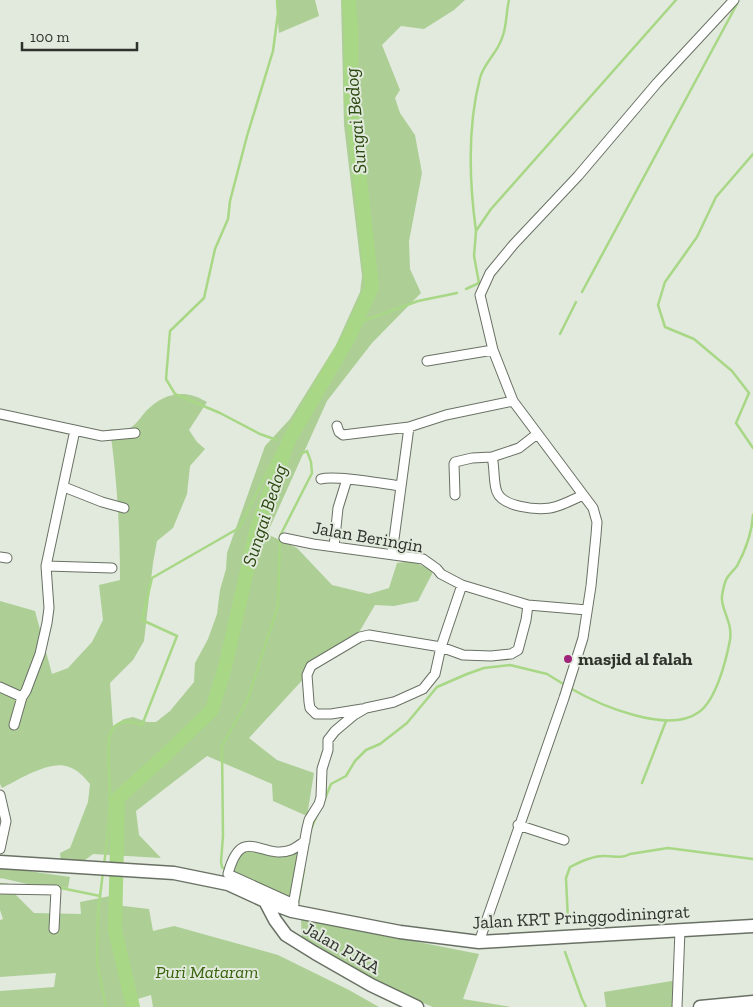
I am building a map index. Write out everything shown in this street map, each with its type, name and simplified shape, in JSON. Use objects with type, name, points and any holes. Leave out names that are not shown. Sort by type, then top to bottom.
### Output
[{"type":"main road","name":"Jalan KRT Pringgodiningrat","points":[[0,862],[174,873],[228,884],[265,901],[400,932],[479,942],[753,926]]},
{"type":"main road","name":"Jalan PJKA","points":[[265,901],[274,920],[286,935],[371,986],[417,1007]]},
{"type":"main road","points":[[700,1007],[753,1002]]},
{"type":"street","points":[[479,942],[583,638],[592,586],[597,522],[592,508],[583,495],[513,401],[493,350],[480,295],[490,273],[554,200],[578,176],[657,83],[734,0]]},
{"type":"street","points":[[427,361],[493,350]]},
{"type":"street","points":[[337,426],[339,432],[343,435],[409,427],[446,415],[513,401]]},
{"type":"street","points":[[0,414],[102,436],[136,433]]},
{"type":"street","points":[[392,554],[409,427]]},
{"type":"street","points":[[14,724],[22,697],[40,654],[47,623],[49,608],[46,566],[75,430]]},
{"type":"street","points":[[456,495],[455,462],[472,458],[492,457],[519,448],[538,434]]},
{"type":"street","points":[[492,457],[497,492],[502,500],[508,503],[551,508],[583,495]]},
{"type":"street","points":[[321,479],[347,479],[401,486]]},
{"type":"street","points":[[334,547],[338,508],[347,479]]},
{"type":"street","points":[[64,487],[124,508]]},
{"type":"street","name":"Jalan Beringin","points":[[284,538],[422,559],[441,574],[462,585],[528,606],[587,610]]},
{"type":"street","points":[[46,566],[112,568]]},
{"type":"street","points":[[462,585],[441,647],[435,674],[423,689],[394,702],[331,714],[316,714],[310,708],[307,675],[311,666],[364,636],[404,640],[441,647],[463,655],[491,656],[511,654],[518,650],[528,606]]},
{"type":"street","points":[[0,688],[22,697]]},
{"type":"street","points":[[305,841],[292,850],[282,851],[252,846],[239,850],[235,854],[228,874],[293,907],[309,820],[321,797],[322,769],[328,750],[328,740],[335,731],[354,715],[366,708]]},
{"type":"street","points":[[0,795],[6,820],[0,849]]},
{"type":"street","points":[[518,825],[564,840]]},
{"type":"street","points":[[0,889],[56,890],[54,929]]},
{"type":"street","points":[[677,1007],[680,930]]},
{"type":"green space","points":[[276,0],[315,0],[319,16],[279,33]]},
{"type":"green space","points":[[341,0],[465,0],[454,10],[424,29],[401,26],[382,45],[400,90],[395,98],[400,113],[415,135],[422,173],[409,241],[410,269],[421,293],[372,343],[327,401],[267,534],[297,548],[332,585],[369,594],[389,588],[397,563],[416,563],[433,572],[418,601],[394,606],[375,605],[358,634],[332,648],[249,738],[277,760],[314,773],[307,816],[273,801],[272,784],[207,756],[136,811],[139,835],[161,858],[93,854],[81,863],[61,862],[60,853],[70,848],[88,802],[90,784],[75,770],[62,765],[44,768],[2,788],[0,784],[0,601],[35,611],[52,674],[68,668],[92,642],[103,620],[99,585],[120,580],[118,504],[110,429],[129,429],[153,405],[175,394],[199,398],[207,402],[189,430],[197,442],[205,449],[190,466],[187,494],[173,528],[157,541],[144,641],[133,660],[110,683],[113,726],[124,719],[133,717],[147,722],[156,722],[170,711],[194,682],[195,663],[208,639],[217,614],[220,590],[226,569],[227,553],[265,446],[290,419],[336,345],[360,292],[362,276],[344,125]]},
{"type":"green space","points":[[305,841],[294,903],[231,875],[241,850],[282,851]]},
{"type":"green space","points":[[0,867],[70,877],[68,888],[0,879]]},
{"type":"green space","name":"Puri Mataram","points":[[7,886],[34,913],[81,914],[80,902],[115,895],[115,905],[149,909],[153,931],[174,926],[278,955],[379,1007],[153,1007],[151,995],[128,1002],[130,1007],[0,1007],[0,991],[54,987],[56,973],[0,977],[0,920],[3,919],[0,910],[0,895]]},
{"type":"green space","points":[[301,919],[479,954],[463,999],[511,1007],[433,1007],[372,981],[302,940]]},
{"type":"green space","points":[[678,980],[677,1007],[606,1007],[604,992]]},
{"type":"waterway","points":[[277,0],[278,13],[273,51],[247,136],[230,201],[228,219],[215,249],[204,298],[170,331],[166,379],[175,394],[220,413],[260,434],[277,440]]},
{"type":"waterway","name":"Sungai Bedog","points":[[133,1007],[115,930],[118,798],[212,710],[225,667],[257,527],[289,440],[348,339],[372,287],[351,98],[349,0]]},
{"type":"waterway","points":[[476,231],[470,154],[473,116],[480,78],[504,33],[509,0]]},
{"type":"waterway","points":[[466,289],[479,283],[474,256],[476,231],[491,209],[676,0]]},
{"type":"waterway","points":[[582,292],[737,4]]},
{"type":"waterway","points":[[753,154],[716,197],[697,237],[665,282],[658,305],[665,327],[694,339],[732,371],[749,393],[736,423],[753,448]]},
{"type":"waterway","points":[[355,324],[418,301],[457,293]]},
{"type":"waterway","points":[[560,334],[576,302]]},
{"type":"waterway","points":[[104,865],[110,795],[108,755],[110,734],[120,723],[133,722],[142,725],[177,636],[142,620],[152,578],[239,528],[280,447]]},
{"type":"waterway","points":[[226,870],[222,867],[221,862],[223,836],[222,746],[247,701],[278,606],[280,536],[312,473],[307,451],[301,454]]},
{"type":"waterway","points":[[570,688],[615,709],[652,719],[670,720],[686,718],[699,712],[710,699],[726,658],[730,640],[730,627],[722,596],[727,578],[737,566],[743,554],[750,535],[753,515]]},
{"type":"waterway","points":[[322,806],[331,784],[346,776],[355,761],[366,750],[380,744],[407,723],[437,687],[484,668],[510,665],[547,674],[565,685]]},
{"type":"waterway","points":[[642,783],[666,721]]},
{"type":"waterway","points":[[311,829],[317,815]]},
{"type":"waterway","points":[[568,921],[566,878],[570,867],[587,859],[601,856],[621,857],[668,848],[753,859]]},
{"type":"waterway","points":[[298,904],[304,869]]},
{"type":"waterway","points":[[103,872],[98,913],[97,962],[106,1007]]},
{"type":"waterway","points":[[0,884],[8,885]]},
{"type":"waterway","points":[[56,887],[100,896]]},
{"type":"waterway","points":[[565,952],[586,1007]]},
{"type":"place","name":"masjid al falah","points":[[568,659]]}]
